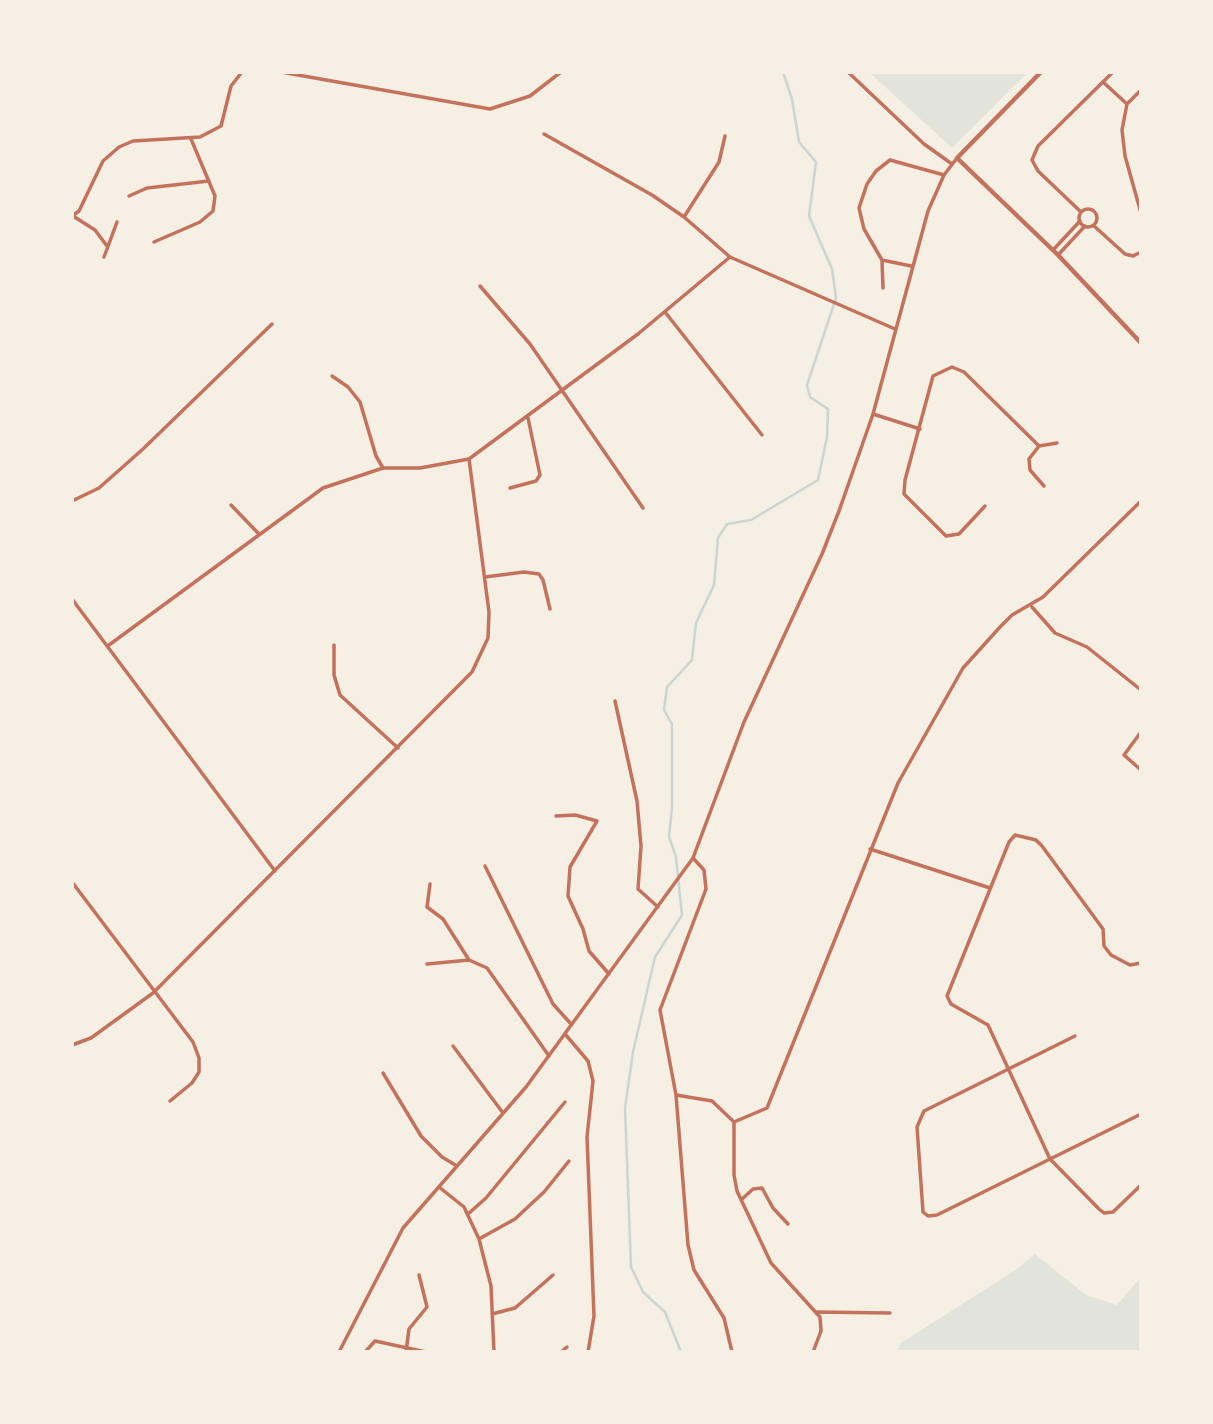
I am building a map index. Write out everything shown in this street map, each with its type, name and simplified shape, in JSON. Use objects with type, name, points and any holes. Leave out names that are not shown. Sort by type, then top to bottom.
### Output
[{"type":"street","points":[[107,246],[94,230],[72,216],[79,211],[103,161],[120,147],[133,141],[191,139],[221,126],[231,86],[242,72]]},
{"type":"street","points":[[281,72],[489,109],[530,96],[561,72]]},
{"type":"street","points":[[848,72],[924,144],[952,164]]},
{"type":"street","points":[[339,1352],[395,1240],[549,1056],[693,858],[744,722],[822,554],[873,414],[911,267],[944,175],[1041,72]]},
{"type":"street","points":[[1081,212],[1038,171],[1032,160],[1038,146],[1113,72]]},
{"type":"street","points":[[1102,82],[1127,104]]},
{"type":"street","points":[[1141,90],[1127,104],[1123,144],[1141,213]]},
{"type":"street","points":[[544,134],[652,195],[684,217],[730,257],[895,329]]},
{"type":"street","points":[[684,217],[719,162],[725,136]]},
{"type":"street","points":[[154,242],[208,218],[215,204],[209,181],[191,139]]},
{"type":"street","points":[[957,159],[1056,253],[1141,343]]},
{"type":"street","points":[[883,288],[882,260],[864,229],[859,208],[863,192],[877,171],[890,160],[944,175]]},
{"type":"street","points":[[129,196],[147,188],[209,181]]},
{"type":"street","points":[[1081,212],[1087,209],[1095,212],[1098,218],[1094,226]]},
{"type":"street","points":[[1056,253],[1080,221],[1081,212]]},
{"type":"street","points":[[1080,221],[1084,226]]},
{"type":"street","points":[[104,257],[117,222]]},
{"type":"street","points":[[1056,253],[1084,226],[1094,226],[1120,251],[1129,255],[1141,254]]},
{"type":"street","points":[[109,646],[323,488],[383,468],[420,468],[469,459],[528,418],[665,312],[730,257]]},
{"type":"street","points":[[882,260],[911,267]]},
{"type":"street","points":[[480,286],[521,334],[563,390],[643,508]]},
{"type":"street","points":[[665,312],[762,435]]},
{"type":"street","points":[[72,501],[99,488],[272,324]]},
{"type":"street","points":[[985,506],[960,534],[946,536],[906,498],[905,480],[933,376],[952,367],[964,372],[1039,446]]},
{"type":"street","points":[[332,376],[348,387],[360,402],[376,456],[383,468]]},
{"type":"street","points":[[873,414],[920,429]]},
{"type":"street","points":[[510,488],[536,481],[540,475],[528,418]]},
{"type":"street","points":[[1044,486],[1028,465],[1039,446],[1056,443]]},
{"type":"street","points":[[72,1045],[91,1038],[153,993],[460,687],[481,658],[488,638],[485,577],[469,459]]},
{"type":"street","points":[[734,1122],[761,1114],[772,1103],[898,783],[963,668],[1012,615],[1032,607],[1141,501]]},
{"type":"street","points":[[231,505],[258,534]]},
{"type":"street","points":[[485,577],[524,572],[539,574],[550,610]]},
{"type":"street","points":[[72,598],[275,871]]},
{"type":"street","points":[[1032,607],[1055,633],[1087,647],[1141,690]]},
{"type":"street","points":[[334,645],[334,675],[341,695],[398,748]]},
{"type":"street","points":[[615,701],[637,801],[641,846],[638,888],[658,906]]},
{"type":"street","points":[[1141,732],[1125,755],[1141,770]]},
{"type":"street","points":[[556,816],[575,815],[597,821],[570,867],[568,896],[583,929],[589,951],[609,974]]},
{"type":"street","points":[[1141,963],[1130,965],[1107,950],[1101,925],[1037,839],[1020,834],[1013,836],[947,996],[951,1004],[988,1025],[1050,1159],[1104,1213],[1117,1210],[1141,1185]]},
{"type":"street","points":[[870,849],[990,888]]},
{"type":"street","points":[[693,858],[704,870],[706,889],[660,1010],[676,1095],[688,1245],[694,1270],[724,1318],[732,1352]]},
{"type":"street","points":[[485,866],[553,1003],[571,1024]]},
{"type":"street","points":[[72,883],[180,1029],[193,1042],[199,1058],[198,1072],[192,1083],[170,1101]]},
{"type":"street","points":[[430,884],[427,907],[443,919],[469,960]]},
{"type":"street","points":[[427,964],[469,960],[487,968],[549,1056]]},
{"type":"street","points":[[565,1034],[588,1061],[592,1074],[587,1137],[594,1316],[588,1352]]},
{"type":"street","points":[[1075,1036],[928,1108],[919,1116],[917,1128],[921,1209],[928,1216],[937,1215],[1141,1114]]},
{"type":"street","points":[[453,1046],[503,1114]]},
{"type":"street","points":[[383,1073],[421,1136],[442,1157],[457,1166]]},
{"type":"street","points":[[676,1095],[712,1101],[734,1122],[734,1175],[741,1200],[771,1263],[817,1312],[821,1331],[813,1352]]},
{"type":"street","points":[[468,1214],[486,1198],[565,1102]]},
{"type":"street","points":[[478,1239],[515,1219],[544,1192],[569,1161]]},
{"type":"street","points":[[439,1187],[464,1207],[478,1239],[491,1286],[494,1352]]},
{"type":"street","points":[[741,1200],[752,1189],[762,1188],[773,1208],[788,1224]]},
{"type":"street","points":[[406,1351],[409,1329],[427,1307],[419,1275]]},
{"type":"street","points":[[492,1314],[514,1308],[553,1275]]},
{"type":"street","points":[[817,1312],[890,1313]]},
{"type":"street","points":[[365,1352],[375,1341],[406,1351],[426,1352]]},
{"type":"street","points":[[561,1352],[567,1347]]},
{"type":"shaded area","points":[[869,72],[1028,72],[952,148]]},
{"type":"shaded area","points":[[1035,1254],[1086,1295],[1117,1305],[1141,1277],[1141,1352],[896,1352],[901,1343],[1014,1271]]},
{"type":"waterway","points":[[681,1352],[665,1312],[643,1292],[631,1267],[625,1108],[633,1052],[655,957],[682,915],[676,857],[669,837],[672,808],[672,724],[664,710],[667,687],[692,660],[696,623],[714,585],[718,538],[727,524],[751,520],[818,480],[827,437],[828,409],[810,397],[807,385],[836,298],[832,269],[809,216],[816,162],[799,142],[792,99],[783,72]]}]
